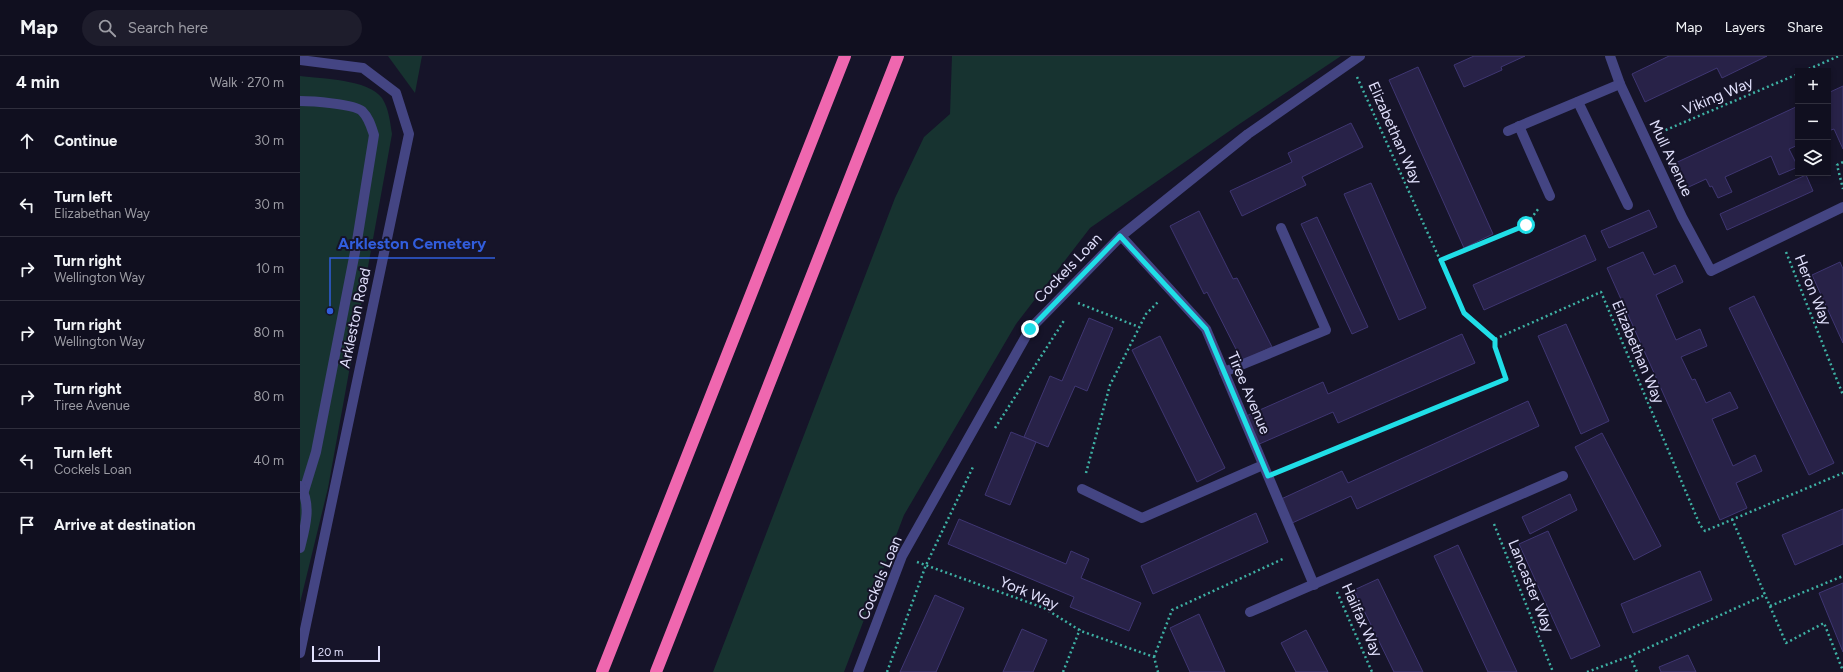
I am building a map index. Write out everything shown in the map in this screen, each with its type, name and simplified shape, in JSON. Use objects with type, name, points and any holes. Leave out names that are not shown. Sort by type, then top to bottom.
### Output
[{"type":"highway","points":[[602,672],[845,56]]},
{"type":"highway","points":[[656,672],[898,56]]},
{"type":"street","name":"Cockels Loan","points":[[858,672],[902,556],[1030,329],[1120,236],[1248,134],[1360,56]]},
{"type":"street","name":"Mull Avenue","points":[[1610,56],[1620,84],[1682,217],[1711,271],[1780,237]]},
{"type":"street","name":"Arkleston Road","points":[[300,60],[363,68],[396,93],[409,134],[300,653]]},
{"type":"street","points":[[1508,131],[1620,84]]},
{"type":"street","points":[[300,101],[322,102],[360,109],[370,121],[374,136],[355,254],[316,452],[302,488],[308,521],[300,548]]},
{"type":"street","points":[[1578,102],[1628,205]]},
{"type":"street","points":[[1519,126],[1550,196]]},
{"type":"street","points":[[1780,237],[1843,207]]},
{"type":"street","points":[[1224,372],[1326,330],[1281,228]]},
{"type":"street","name":"Tiree Avenue","points":[[1120,236],[1206,329],[1314,585]]},
{"type":"street","points":[[1082,489],[1142,518],[1263,465]]},
{"type":"street","points":[[1250,612],[1563,476]]},
{"type":"path","points":[[1811,68],[1839,56]]},
{"type":"path","name":"Elizabethan Way","points":[[1350,62],[1464,313],[1495,340],[1601,292],[1700,525],[1705,531],[1732,519]]},
{"type":"path","name":"Viking Way","points":[[1646,139],[1795,75]]},
{"type":"path","points":[[1843,162],[1837,165],[1843,189]]},
{"type":"path","points":[[1441,260],[1526,225],[1550,196]]},
{"type":"path","name":"Heron Way","points":[[1780,237],[1843,395]]},
{"type":"path","points":[[1082,489],[1110,385],[1146,314],[1170,290]]},
{"type":"path","points":[[1080,297],[1076,302],[1139,328]]},
{"type":"path","points":[[991,435],[1068,315]]},
{"type":"path","points":[[1268,476],[1506,379],[1495,347],[1495,340]]},
{"type":"path","points":[[887,672],[926,565],[976,462]]},
{"type":"path","points":[[1843,473],[1732,519],[1786,643],[1824,623],[1843,671]]},
{"type":"path","name":"Lancaster Way","points":[[1488,508],[1554,672]]},
{"type":"path","points":[[1158,672],[1154,657],[1172,610],[1300,552]]},
{"type":"path","name":"York Way","points":[[902,556],[1044,608],[1080,629],[1154,657]]},
{"type":"path","points":[[1770,606],[1843,576]]},
{"type":"path","name":"Hailfax Way","points":[[1331,577],[1372,672]]},
{"type":"path","points":[[1587,672],[1630,656],[1765,595]]},
{"type":"path","points":[[1063,672],[1080,629]]},
{"type":"path","points":[[1630,656],[1637,672]]},
{"type":"green space","points":[[388,56],[422,56],[415,93]]},
{"type":"green space","points":[[952,56],[1341,56],[1238,125],[1090,228],[1016,324],[904,515],[844,672],[713,672],[895,198],[924,137],[950,114]]},
{"type":"green space","points":[[300,76],[356,83],[375,92],[382,98],[386,107],[392,134],[328,488],[300,603]]},
{"type":"building","points":[[1474,56],[1525,56],[1501,67],[1502,70],[1464,87],[1454,65]]},
{"type":"building","points":[[1669,56],[1767,56],[1722,78],[1717,68],[1645,102],[1632,74]]},
{"type":"building","points":[[1418,67],[1493,234],[1464,248],[1389,80]]},
{"type":"building","points":[[1843,86],[1843,149],[1834,129],[1831,130],[1831,92]]},
{"type":"building","points":[[1795,107],[1795,146],[1789,149],[1795,161],[1795,168],[1779,175],[1771,156],[1725,177],[1732,192],[1718,198],[1712,186],[1710,187],[1706,179],[1680,191],[1669,166]]},
{"type":"building","points":[[1351,123],[1363,147],[1302,177],[1306,185],[1242,216],[1230,191],[1292,162],[1288,153]]},
{"type":"building","points":[[1804,176],[1806,176],[1813,191],[1727,230],[1720,214]]},
{"type":"building","points":[[1371,183],[1426,308],[1399,320],[1344,194]]},
{"type":"building","points":[[1649,210],[1657,227],[1609,248],[1601,231]]},
{"type":"building","points":[[1199,211],[1233,279],[1237,278],[1272,347],[1242,361],[1207,292],[1204,294],[1170,226]]},
{"type":"building","points":[[1317,217],[1368,327],[1352,334],[1301,224]]},
{"type":"building","points":[[1585,235],[1596,260],[1484,310],[1473,285]]},
{"type":"building","points":[[1643,252],[1654,275],[1675,265],[1683,282],[1656,295],[1676,340],[1700,329],[1707,346],[1681,357],[1692,380],[1695,379],[1706,403],[1730,392],[1738,408],[1712,419],[1733,466],[1755,455],[1762,471],[1736,483],[1747,508],[1720,520],[1607,268]]},
{"type":"building","points":[[1840,262],[1843,269],[1843,343],[1812,275]]},
{"type":"building","points":[[1754,296],[1834,463],[1809,475],[1729,308]]},
{"type":"building","points":[[1089,318],[1113,328],[1087,391],[1075,386],[1048,447],[1024,437],[1050,376],[1062,381]]},
{"type":"building","points":[[1566,324],[1609,421],[1581,434],[1538,336]]},
{"type":"building","points":[[1462,334],[1475,363],[1338,423],[1333,412],[1257,445],[1244,417],[1323,382],[1328,394]]},
{"type":"building","points":[[1160,336],[1225,468],[1197,482],[1132,350]]},
{"type":"building","points":[[1528,401],[1539,426],[1357,509],[1351,496],[1290,524],[1279,500],[1342,471],[1348,483]]},
{"type":"building","points":[[1011,432],[1036,442],[1010,505],[985,495]]},
{"type":"building","points":[[1602,433],[1661,546],[1634,560],[1575,447]]},
{"type":"building","points":[[1570,494],[1577,510],[1530,534],[1522,517]]},
{"type":"building","points":[[1843,509],[1843,544],[1795,565],[1782,535]]},
{"type":"building","points":[[1256,513],[1268,542],[1153,594],[1141,566]]},
{"type":"building","points":[[959,519],[1066,564],[1071,551],[1089,559],[1081,578],[1141,603],[1129,631],[1070,607],[1074,597],[948,544]]},
{"type":"building","points":[[1548,531],[1600,646],[1571,659],[1519,544]]},
{"type":"building","points":[[1458,545],[1517,672],[1488,672],[1434,556]]},
{"type":"building","points":[[1700,571],[1712,600],[1633,633],[1621,604]]},
{"type":"building","points":[[1378,579],[1423,672],[1394,672],[1354,590]]},
{"type":"building","points":[[1843,583],[1843,652],[1819,593]]},
{"type":"building","points":[[935,595],[964,608],[936,672],[900,672]]},
{"type":"building","points":[[1199,614],[1225,672],[1190,672],[1170,628]]},
{"type":"building","points":[[1022,629],[1047,640],[1033,672],[1003,672]]},
{"type":"building","points":[[1306,630],[1328,672],[1296,672],[1281,643]]},
{"type":"building","points":[[1688,655],[1696,672],[1661,672],[1659,667]]},
{"type":"place","name":"Arkleston Cemetery","points":[[330,311]]},
{"type":"route","points":[[1030,329],[1120,236],[1206,329],[1268,476],[1506,379],[1495,347],[1495,340],[1464,313],[1441,260],[1526,225]]}]
